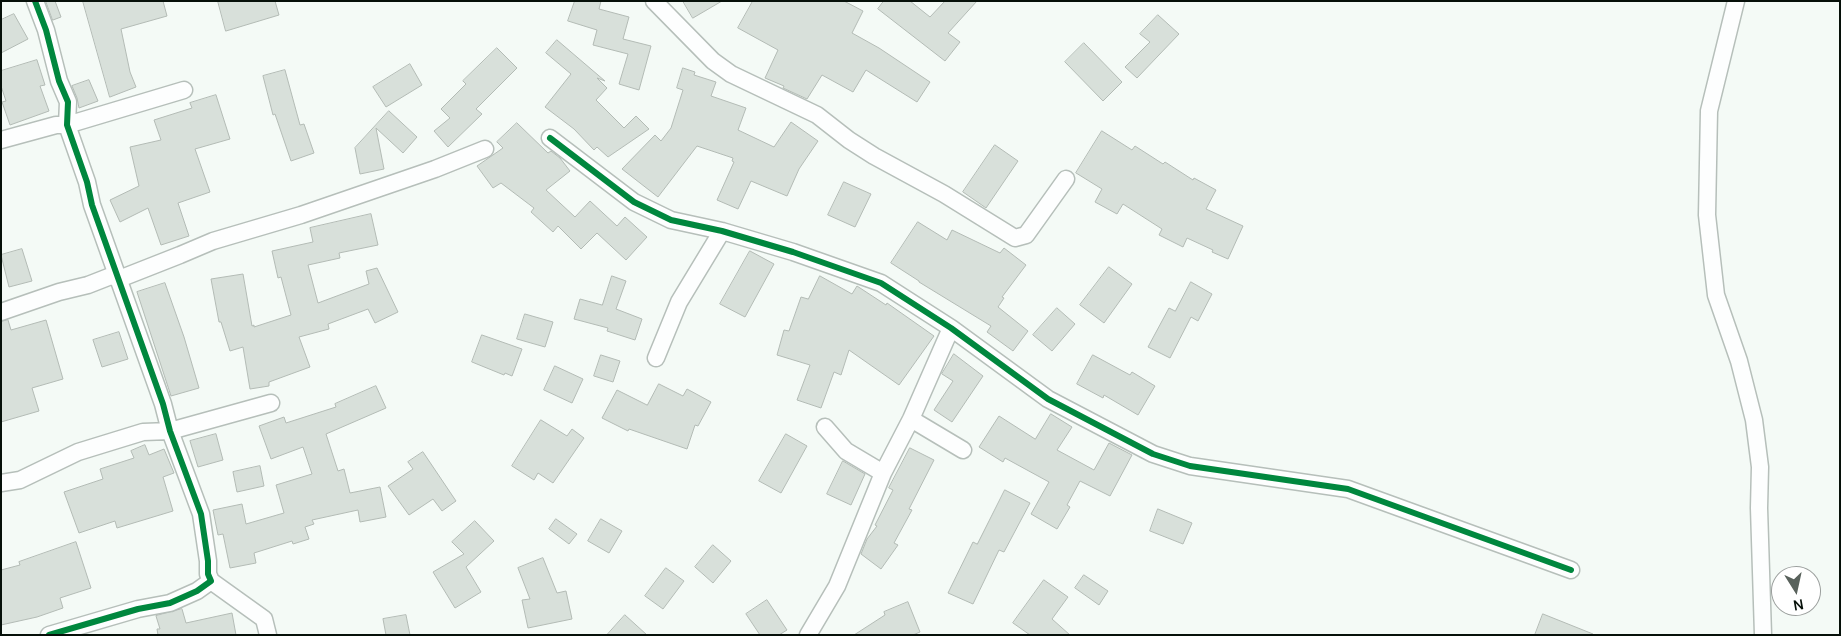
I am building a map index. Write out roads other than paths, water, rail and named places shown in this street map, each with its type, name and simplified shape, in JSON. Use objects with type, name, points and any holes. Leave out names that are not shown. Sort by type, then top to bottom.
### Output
[{"type":"street","points":[[35,1],[46,30],[59,81],[68,102],[67,125],[87,182],[92,205],[163,404],[170,431],[201,514],[208,561],[208,574],[211,581],[264,619],[268,635]]},
{"type":"street","points":[[654,1],[713,61],[731,74],[816,115],[874,156],[944,194],[1015,238],[1026,235],[1066,179]]},
{"type":"street","points":[[1736,1],[1709,111],[1707,215],[1716,295],[1739,361],[1754,420],[1760,467],[1759,508],[1763,635]]},
{"type":"street","points":[[1,140],[56,125],[67,125],[184,90]]},
{"type":"street","points":[[550,138],[634,202],[671,220],[722,231],[793,252],[881,283],[951,328],[1048,399],[1153,454],[1190,466],[1348,489],[1571,570]]},
{"type":"street","points":[[1,312],[111,276],[119,279],[180,256],[213,241],[300,215],[435,169],[485,149]]},
{"type":"street","points":[[656,358],[679,302],[722,231]]},
{"type":"street","points":[[808,635],[837,586],[883,472],[911,419],[951,328]]},
{"type":"street","points":[[1,482],[20,480],[78,452],[143,432],[170,431],[271,403]]},
{"type":"street","points":[[911,419],[963,450]]},
{"type":"street","points":[[826,427],[846,451],[883,472]]},
{"type":"street","points":[[49,635],[138,609],[170,603],[197,591],[211,581]]}]
